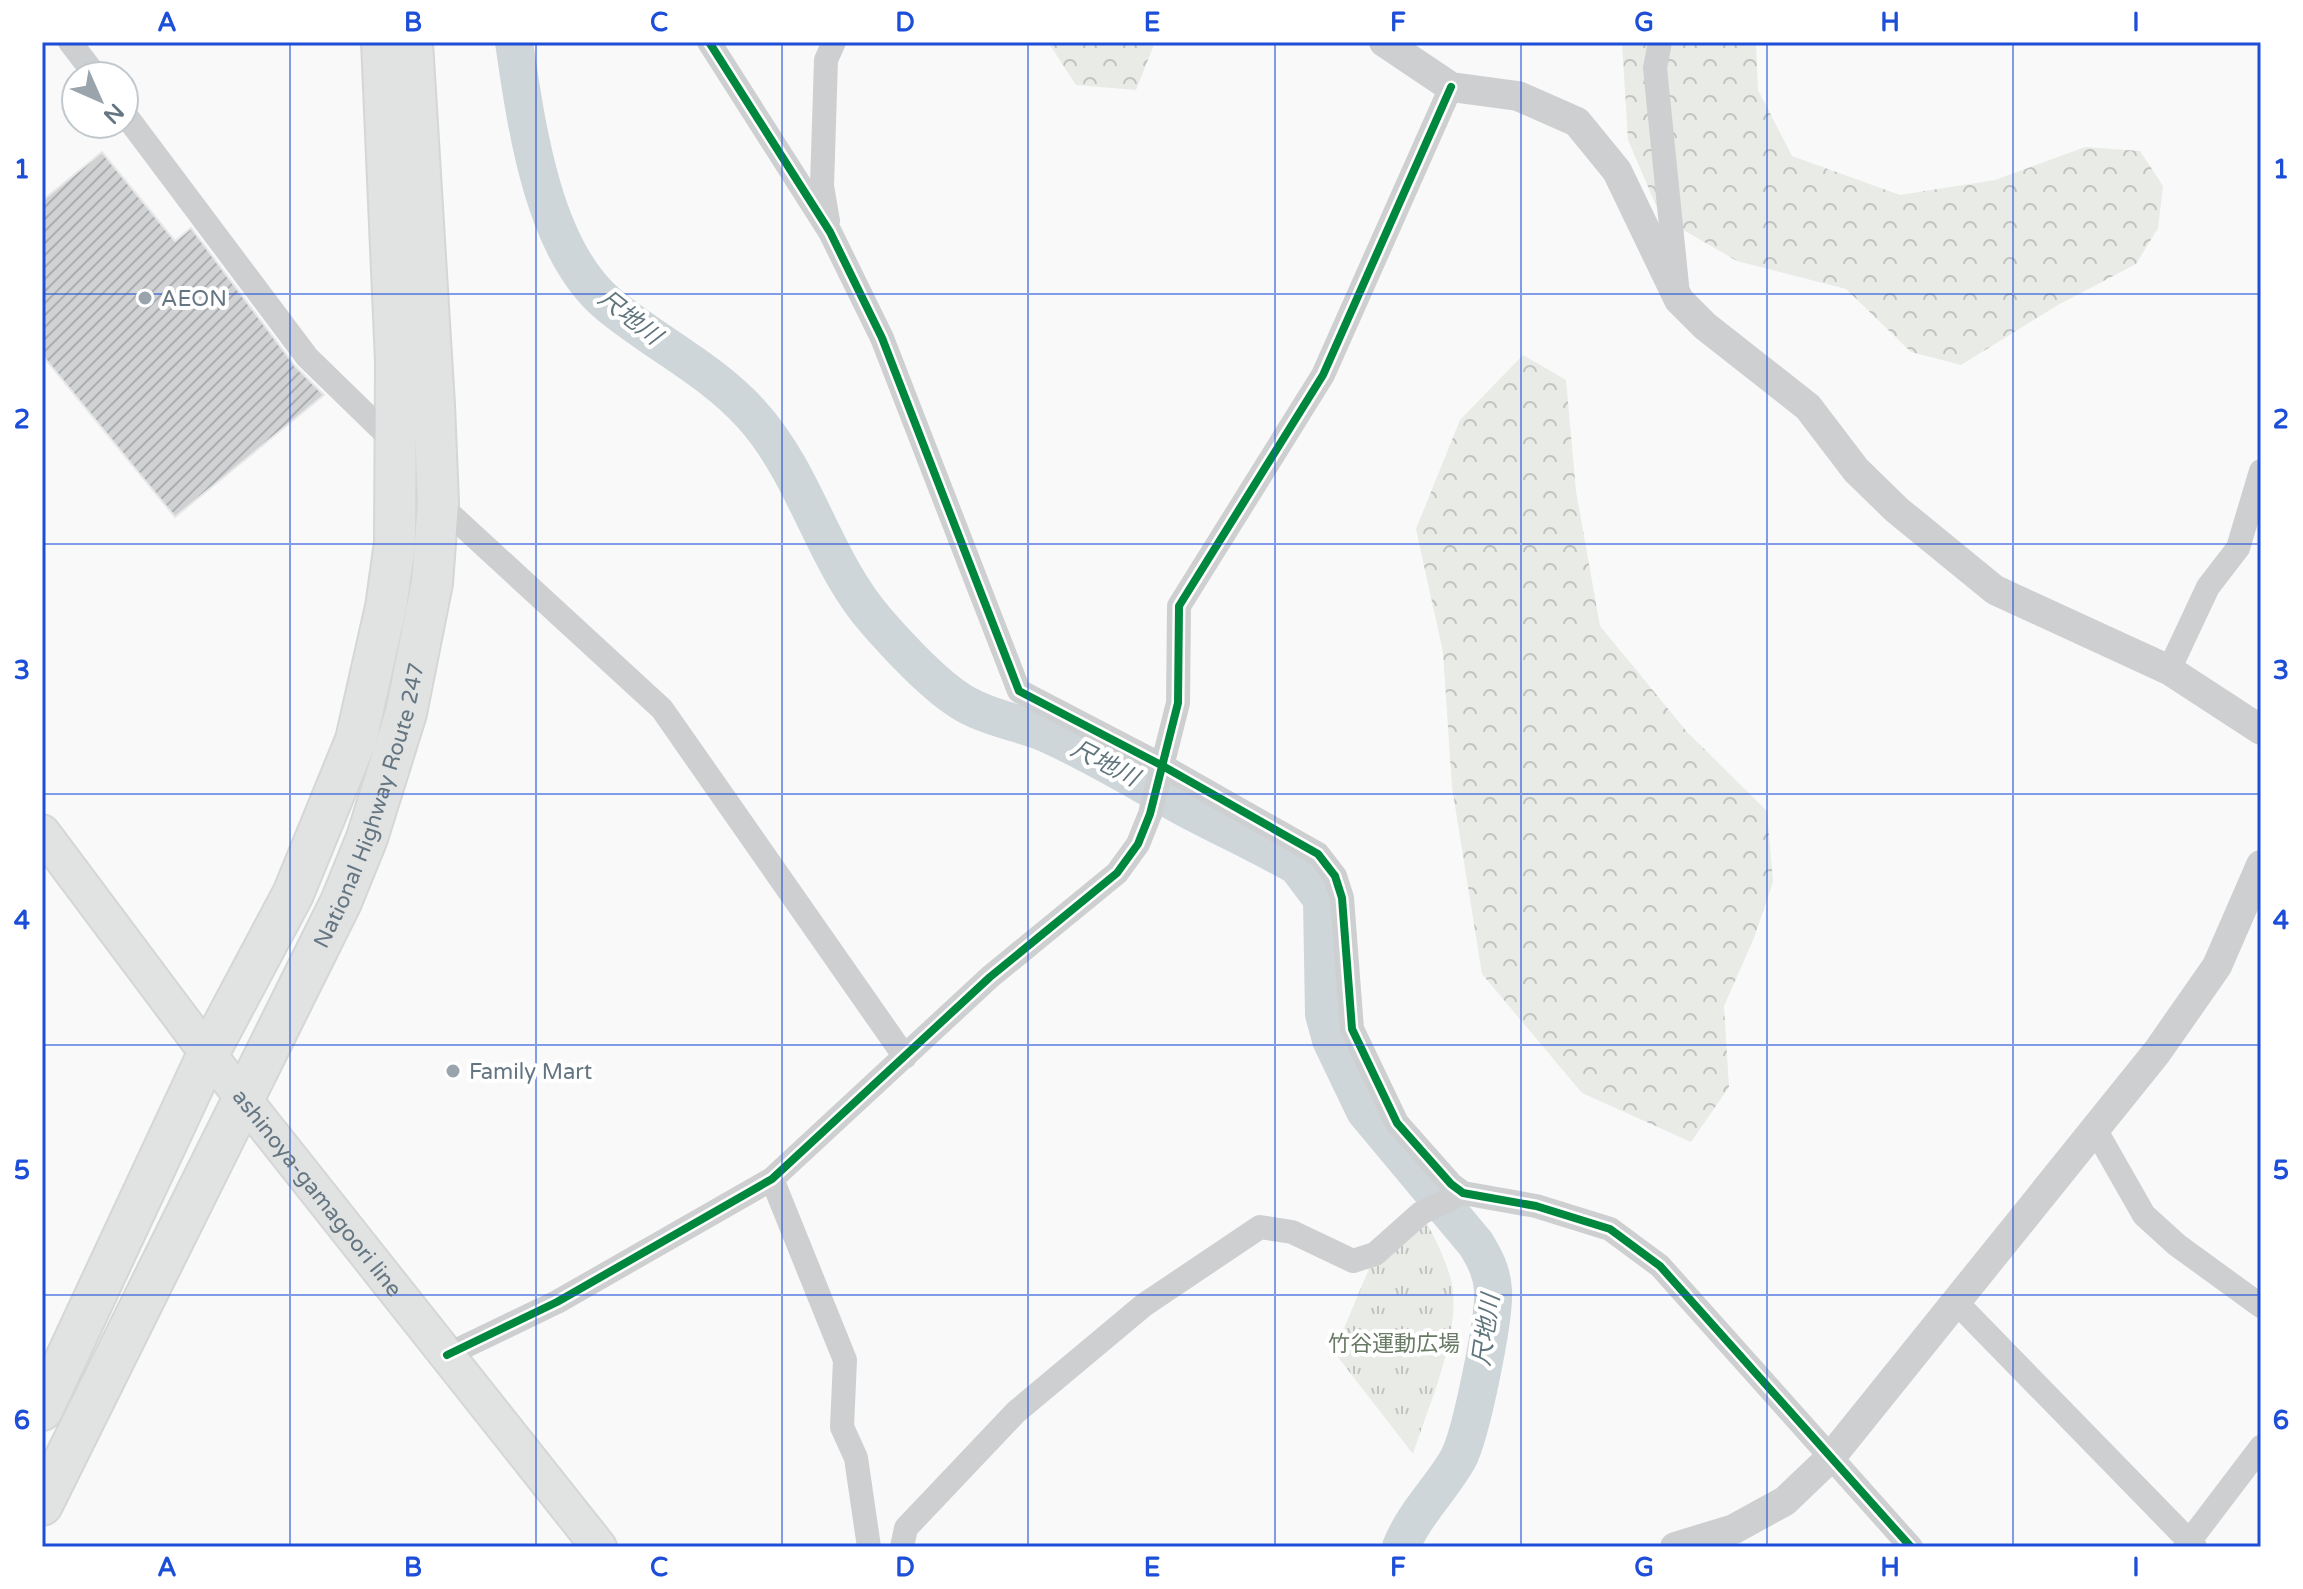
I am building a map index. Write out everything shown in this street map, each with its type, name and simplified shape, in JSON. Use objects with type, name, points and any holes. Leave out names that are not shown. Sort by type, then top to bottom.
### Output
[{"type":"highway","name":"National Highway Route 247","points":[[42,1410],[208,1054],[293,894],[356,740],[386,607],[395,543],[398,437],[382,42]]},
{"type":"highway","name":"National Highway Route 247","points":[[42,1505],[341,902],[367,838],[406,713],[432,583],[438,503],[412,42]]},
{"type":"highway","points":[[208,1054],[228,1056],[253,1023],[348,839],[379,794]]},
{"type":"highway","points":[[65,1361],[84,1346],[122,1287],[157,1222],[209,1112],[228,1096],[245,1099]]},
{"type":"main road","name":"ashinoya-gamagoori line","points":[[42,832],[208,1054],[599,1547]]},
{"type":"street","points":[[70,42],[84,60]]},
{"type":"street","points":[[709,42],[830,232],[882,338],[1019,691],[1318,854],[1335,876],[1342,898],[1352,1029],[1397,1123],[1460,1195]]},
{"type":"street","points":[[830,232],[822,186],[826,60],[834,42]]},
{"type":"street","points":[[1384,42],[1451,87],[1518,96],[1577,122],[1617,171],[1679,300],[1705,326],[1808,407],[1856,470],[1897,510],[1995,590],[2169,670],[2261,730]]},
{"type":"street","points":[[1660,42],[1655,68],[1679,300]]},
{"type":"street","points":[[447,1355],[557,1302],[772,1179],[990,977],[1117,873],[1138,844],[1153,801],[1178,703],[1179,606],[1323,375],[1451,87]]},
{"type":"street","points":[[140,134],[307,357],[383,431],[398,437]]},
{"type":"street","points":[[2169,670],[2208,587],[2238,548],[2261,471]]},
{"type":"street","points":[[438,503],[662,709],[905,1057]]},
{"type":"street","points":[[1675,1547],[1734,1529],[1785,1501],[1831,1457],[2157,1052],[2217,966],[2258,883]]},
{"type":"street","points":[[2095,1129],[2144,1215],[2177,1245],[2261,1306]]},
{"type":"street","points":[[772,1179],[845,1360],[842,1427],[856,1458],[869,1547]]},
{"type":"street","points":[[902,1547],[906,1528],[1016,1412],[1144,1305],[1260,1227],[1292,1232],[1353,1261],[1375,1254],[1431,1208],[1460,1195],[1536,1206],[1610,1229],[1660,1266],[1911,1547]]},
{"type":"street","points":[[1956,1302],[2189,1546],[2261,1447]]},
{"type":"green space","points":[[1048,42],[1155,42],[1136,90],[1076,85]]},
{"type":"green space","points":[[1622,42],[1756,42],[1758,90],[1792,156],[1900,195],[1995,180],[2085,147],[2140,151],[2163,186],[2158,228],[2136,264],[2058,305],[1961,365],[1911,352],[1846,289],[1737,261],[1661,217],[1628,140]]},
{"type":"green space","points":[[1523,355],[1566,380],[1576,491],[1600,626],[1688,733],[1767,811],[1773,882],[1754,938],[1724,1006],[1729,1087],[1691,1142],[1582,1093],[1482,974],[1452,787],[1443,652],[1416,529],[1460,420]]},
{"type":"green space","name":"竹谷運動広場","points":[[1424,1218],[1451,1280],[1452,1322],[1442,1368],[1413,1454],[1334,1352],[1373,1259]]},
{"type":"building","name":"AEON","points":[[102,152],[175,241],[191,228],[295,366],[324,395],[175,517],[42,355],[42,201]]},
{"type":"waterway","name":"尺地川","points":[[514,42],[524,109],[541,182],[552,218],[567,251],[586,280],[608,304],[701,370],[752,415],[787,464],[858,598],[897,644],[934,681],[959,700],[980,711],[1064,742],[1297,866],[1322,899],[1324,1014],[1331,1040],[1365,1111],[1476,1244],[1488,1266],[1492,1283],[1493,1304],[1486,1349],[1463,1446],[1458,1459],[1413,1524],[1401,1547]]},
{"type":"cycle path","points":[[709,42],[830,232],[882,338],[1019,691],[1161,765],[1318,854],[1335,876],[1342,898],[1352,1029],[1397,1123],[1451,1184],[1463,1193],[1536,1206],[1610,1229],[1660,1266],[1911,1547]]},
{"type":"cycle path","points":[[447,1355],[557,1302],[772,1179],[990,977],[1117,873],[1138,844],[1150,814],[1178,703],[1179,606],[1323,375],[1451,87]]},
{"type":"place","name":"AEON","points":[[145,298]]},
{"type":"place","name":"Family Mart","points":[[453,1071]]}]
